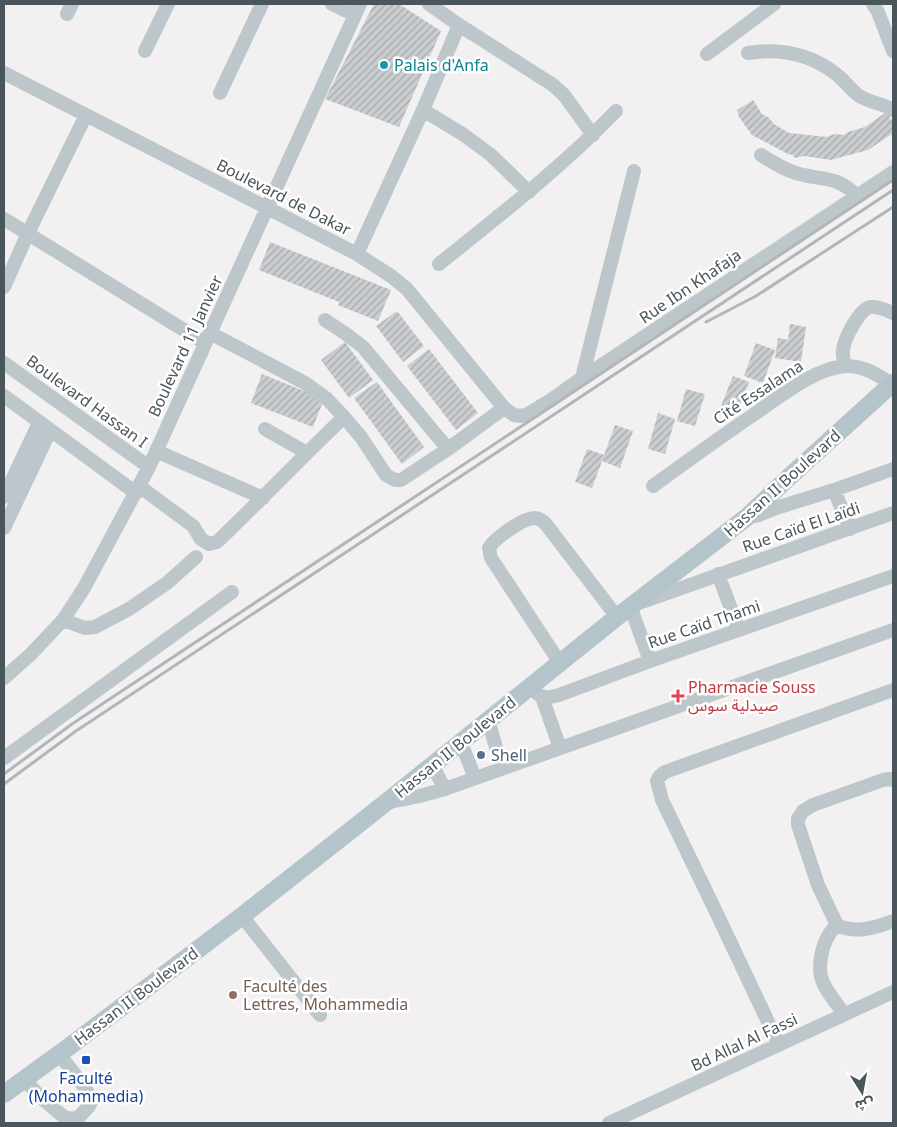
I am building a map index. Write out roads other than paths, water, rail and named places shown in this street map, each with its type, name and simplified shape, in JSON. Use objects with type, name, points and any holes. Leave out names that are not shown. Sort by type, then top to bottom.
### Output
[{"type":"main road","name":"Hassan II Boulevard","points":[[4,1094],[242,916],[488,720],[537,692],[560,662],[747,517],[893,383]]},
{"type":"street","points":[[145,51],[168,4]]},
{"type":"street","points":[[220,93],[262,4]]},
{"type":"street","points":[[332,4],[357,9]]},
{"type":"street","points":[[428,4],[553,85],[564,95],[593,135]]},
{"type":"street","points":[[707,54],[774,4]]},
{"type":"street","points":[[872,4],[878,12],[893,51]]},
{"type":"street","name":"Boulevard 11 Janvier","points":[[4,678],[31,654],[63,620],[84,588],[138,489],[357,9]]},
{"type":"street","points":[[357,254],[423,110],[459,25]]},
{"type":"street","points":[[748,52],[785,52],[808,58],[828,68],[859,96],[885,105],[893,110]]},
{"type":"street","name":"Boulevard de Dakar","points":[[4,73],[357,254],[391,276],[408,289],[504,408]]},
{"type":"street","points":[[423,110],[464,135],[490,154],[529,192]]},
{"type":"street","points":[[439,264],[529,192],[593,135],[616,111]]},
{"type":"street","points":[[4,287],[86,115]]},
{"type":"street","points":[[761,155],[796,173],[838,181],[851,189],[857,196]]},
{"type":"street","points":[[582,378],[634,171]]},
{"type":"street","name":"Rue Ibn Khafaja","points":[[504,408],[514,415],[528,414],[893,172]]},
{"type":"street","points":[[4,219],[208,338],[305,383],[327,399],[344,417],[361,437],[386,475],[395,480],[401,480],[448,449],[504,408]]},
{"type":"street","points":[[845,366],[842,352],[844,344],[859,316],[868,308],[878,307],[893,313]]},
{"type":"street","points":[[326,320],[362,347],[448,449]]},
{"type":"street","name":"Boulevard Hassan I","points":[[4,363],[149,467]]},
{"type":"street","name":"Cité Essalama","points":[[653,486],[788,391],[828,370],[845,366],[859,367],[893,383]]},
{"type":"street","points":[[4,396],[45,427],[193,526],[201,539],[209,544],[217,542],[344,417]]},
{"type":"street","points":[[4,497],[45,427]]},
{"type":"street","points":[[4,528],[8,510],[45,427]]},
{"type":"street","points":[[266,429],[307,453]]},
{"type":"street","points":[[156,451],[263,498]]},
{"type":"street","points":[[747,517],[759,515],[893,469]]},
{"type":"street","points":[[834,490],[850,529]]},
{"type":"street","name":"Rue Caïd El Laïdi","points":[[628,609],[641,602],[850,529],[893,512]]},
{"type":"street","points":[[560,662],[491,558],[489,548],[492,543],[529,518],[535,518],[545,523],[632,611],[650,661]]},
{"type":"street","points":[[63,620],[84,628],[95,627],[129,609],[167,583],[196,557]]},
{"type":"street","points":[[718,574],[739,630]]},
{"type":"street","name":"Rue Caïd Thami","points":[[537,692],[549,698],[559,695],[893,576]]},
{"type":"street","points":[[4,758],[232,592]]},
{"type":"street","points":[[384,803],[445,789],[893,630]]},
{"type":"street","points":[[779,1045],[662,800],[657,781],[665,772],[893,690]]},
{"type":"street","points":[[537,692],[560,748]]},
{"type":"street","points":[[488,720],[502,768]]},
{"type":"street","points":[[461,743],[474,778]]},
{"type":"street","points":[[432,765],[445,789]]},
{"type":"street","points":[[893,780],[883,780],[813,805],[803,811],[798,819],[798,825],[815,877],[837,925],[842,928],[858,930],[868,929],[893,921]]},
{"type":"street","points":[[242,916],[320,1015]]},
{"type":"street","points":[[837,925],[828,934],[819,968],[824,986],[844,1014]]},
{"type":"street","name":"Bd Allal Al Fassi","points":[[609,1123],[893,992]]},
{"type":"street","points":[[24,1080],[44,1102],[64,1117],[72,1119],[79,1117],[90,1106],[90,1096],[59,1054]]},
{"type":"railway","points":[[4,774],[72,724],[893,180]]},
{"type":"railway","points":[[4,784],[76,731],[893,190]]},
{"type":"railway","points":[[706,322],[756,296],[893,207]]},
{"type":"place","name":"Palais d'Anfa","points":[[384,65]]},
{"type":"place","name":"Pharmacie Souss صيدلية سوس","points":[[678,696]]},
{"type":"place","name":"Shell","points":[[481,755]]},
{"type":"place","name":"Faculté des Lettres, Mohammedia","points":[[233,995]]},
{"type":"place","name":"Faculté (Mohammedia)","points":[[86,1060]]}]
